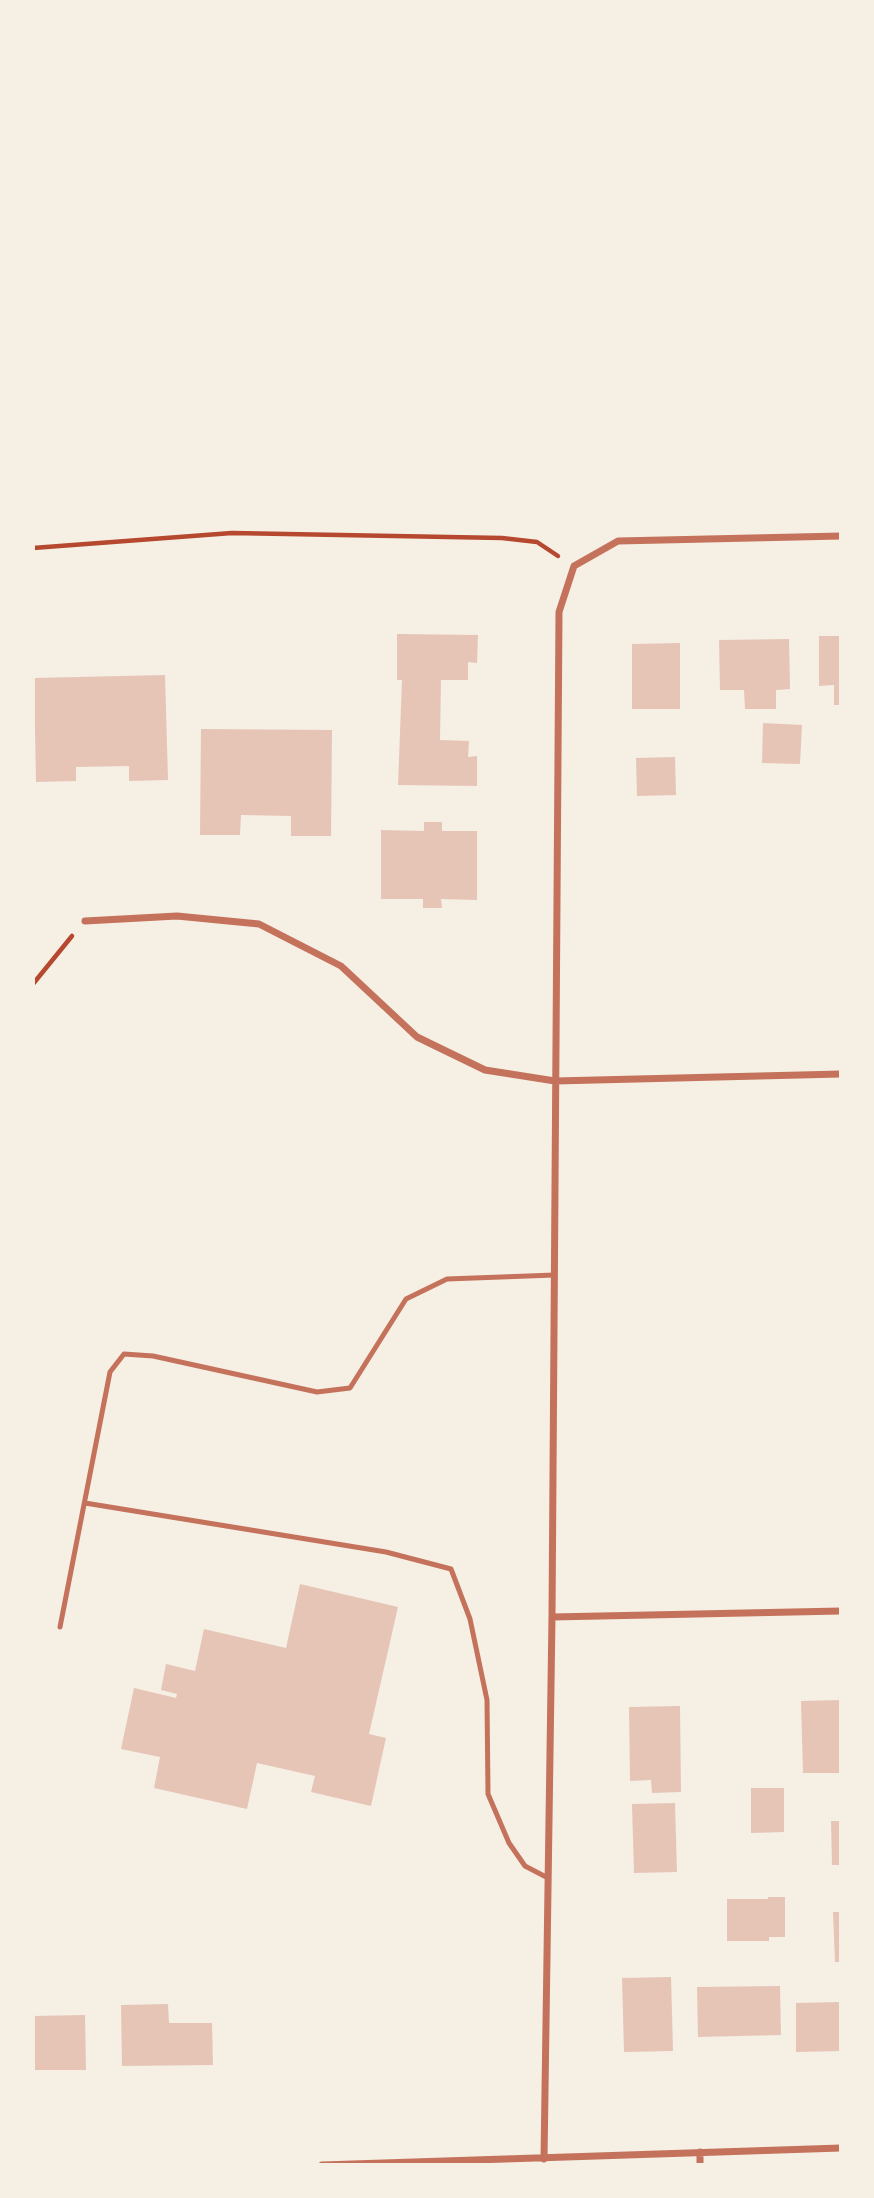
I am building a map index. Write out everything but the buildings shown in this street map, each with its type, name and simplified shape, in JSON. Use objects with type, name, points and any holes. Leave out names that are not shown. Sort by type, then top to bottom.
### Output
[{"type":"street","points":[[544,2159],[552,1617],[559,612],[573,566],[618,541],[841,536]]},
{"type":"street","points":[[85,920],[177,916],[259,924],[341,966],[417,1037],[485,1070],[555,1081],[841,1074]]},
{"type":"street","points":[[552,1617],[841,1611]]},
{"type":"street","points":[[322,2165],[841,2148]]},
{"type":"street","points":[[700,2152],[700,2165]]},
{"type":"lane","points":[[60,1627],[110,1372],[124,1354],[153,1356],[317,1392],[350,1388],[406,1299],[447,1279],[555,1275]]},
{"type":"lane","points":[[85,1503],[386,1552],[451,1569],[470,1619],[487,1700],[488,1794],[493,1810],[509,1843],[525,1866],[548,1878]]},
{"type":"path","points":[[33,548],[232,533],[502,538],[537,542],[573,566]]},
{"type":"path","points":[[33,985],[85,920]]}]
